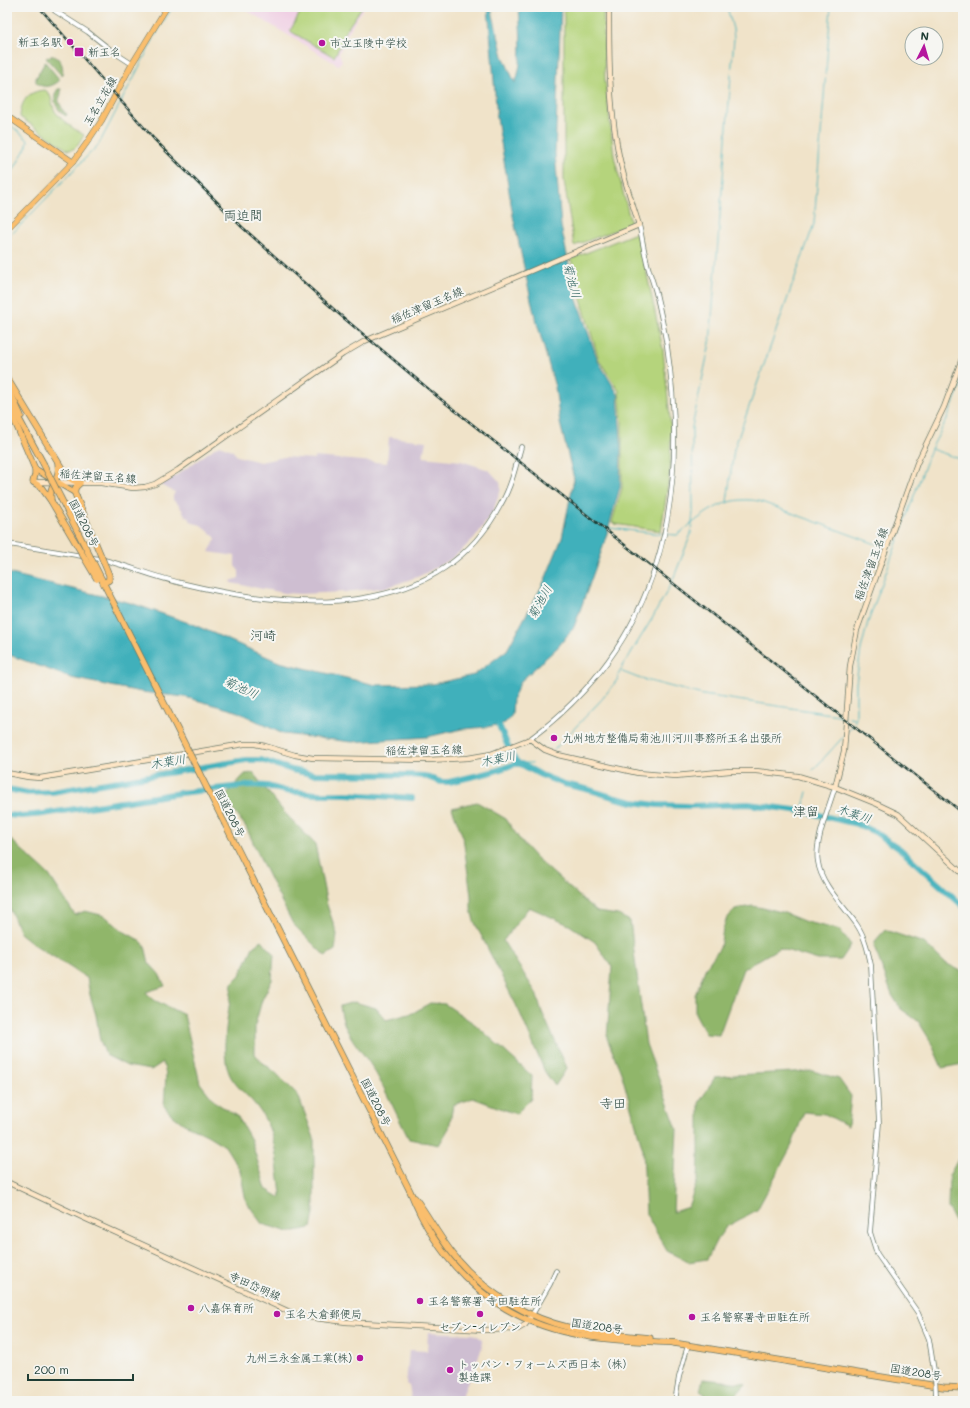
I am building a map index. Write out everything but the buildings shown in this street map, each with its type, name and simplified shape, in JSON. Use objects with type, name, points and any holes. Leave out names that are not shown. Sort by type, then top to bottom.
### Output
[{"type":"highway","points":[[7,378],[66,475],[72,480],[80,482],[76,486],[75,494],[109,575],[109,580],[103,584]]},
{"type":"highway","name":"国道208号","points":[[7,385],[32,444]]},
{"type":"highway","name":"国道208号","points":[[7,397],[43,463],[410,1191],[418,1210],[446,1256],[484,1295],[510,1312],[531,1317],[558,1330],[585,1336],[676,1343],[943,1387],[963,1388]]},
{"type":"highway","points":[[7,403],[35,469],[33,482],[41,487],[51,501],[79,546],[105,594],[113,603]]},
{"type":"highway","points":[[51,501],[50,491],[59,476],[60,470],[58,461]]},
{"type":"highway","points":[[35,469],[75,494]]},
{"type":"main road","name":"玉名立花線","points":[[7,229],[73,162],[102,120],[132,64],[167,7]]},
{"type":"main road","points":[[609,7],[612,112],[616,140],[627,186],[639,225]]},
{"type":"main road","points":[[7,116],[73,162]]},
{"type":"main road","name":"稲佐津留玉名線","points":[[33,482],[101,483],[133,488],[155,484],[178,470],[343,354],[365,341],[639,225]]},
{"type":"main road","name":"稲佐津留玉名線","points":[[834,789],[844,751],[848,713],[850,666],[853,646],[866,602],[917,463],[944,407],[963,356]]},
{"type":"main road","points":[[530,739],[545,750],[558,755],[638,773],[675,776],[756,771],[798,776],[877,804],[898,814],[963,874]]},
{"type":"main road","name":"稲佐津留玉名線","points":[[7,773],[40,778],[244,744],[265,746],[304,758],[432,760],[468,758],[491,754],[530,739]]},
{"type":"main road","name":"寺田岱明線","points":[[7,1182],[220,1280],[292,1312],[307,1317],[346,1322],[484,1330],[518,1329],[531,1317]]},
{"type":"street","points":[[55,11],[88,32],[132,64]]},
{"type":"street","points":[[530,739],[545,729],[576,700],[600,673],[614,654],[638,612],[645,596],[665,530],[674,469],[675,440],[672,392],[665,334],[639,225]]},
{"type":"street","points":[[7,544],[107,561],[181,583],[233,593],[292,601],[326,602],[359,600],[406,587],[434,574],[450,565],[471,546],[490,522],[501,504],[510,485],[521,447]]},
{"type":"street","points":[[834,789],[818,846],[818,863],[825,882],[857,926],[867,944],[871,965],[879,1123],[870,1232],[877,1254],[918,1313],[929,1340],[935,1377],[936,1401]]},
{"type":"street","points":[[531,1317],[556,1271]]},
{"type":"street","points":[[675,1401],[688,1345]]},
{"type":"shaded area","name":"市立玉陵中学校","points":[[241,7],[364,7],[348,33],[339,53],[342,61],[338,65]]},
{"type":"shaded area","points":[[389,437],[426,441],[423,457],[461,461],[489,470],[500,482],[501,489],[493,511],[477,535],[461,551],[451,559],[420,576],[388,587],[345,592],[301,594],[285,593],[231,583],[231,581],[239,578],[239,571],[235,566],[235,556],[209,552],[216,539],[215,537],[201,525],[193,523],[185,515],[179,505],[173,500],[175,492],[160,485],[174,477],[219,445],[232,450],[237,456],[260,462],[284,457],[314,459],[314,457],[387,463]]},
{"type":"shaded area","points":[[428,1332],[470,1334],[476,1335],[482,1339],[480,1353],[460,1401],[412,1401],[409,1386],[406,1384],[409,1350],[427,1351]]},
{"type":"green space","name":"市立玉陵中学校","points":[[314,7],[362,7],[343,35],[345,37],[334,57],[290,31],[302,9],[311,13]]},
{"type":"green space","points":[[564,7],[603,7],[605,80],[614,156],[631,224],[574,246],[564,180]]},
{"type":"green space","points":[[52,55],[62,64],[62,76],[46,58]]},
{"type":"green space","points":[[45,62],[60,80],[55,84],[42,86],[36,82],[36,78]]},
{"type":"green space","points":[[58,89],[61,89],[59,102],[64,112],[67,114],[66,116],[60,111],[56,104],[55,96]]},
{"type":"green space","points":[[45,90],[50,95],[53,108],[57,114],[70,126],[84,135],[74,149],[68,150],[20,117],[22,106],[26,98],[34,92]]},
{"type":"green space","points":[[636,233],[646,270],[663,350],[671,429],[670,471],[661,531],[615,524],[612,522],[622,488],[622,421],[619,391],[599,360],[580,296],[571,259]]},
{"type":"green space","points":[[253,773],[284,812],[315,844],[327,905],[337,934],[335,950],[325,956],[293,924],[246,827],[225,799],[230,790],[245,774]]},
{"type":"green space","points":[[477,802],[506,819],[520,840],[535,857],[597,912],[618,915],[630,921],[646,1044],[677,1129],[673,1212],[688,1207],[698,1179],[699,1103],[715,1077],[813,1071],[839,1079],[851,1096],[848,1126],[825,1114],[804,1112],[792,1145],[757,1210],[726,1227],[716,1241],[707,1259],[688,1262],[667,1251],[646,1214],[643,1150],[622,1075],[607,1038],[612,967],[595,942],[569,925],[529,907],[503,941],[536,993],[542,1012],[567,1068],[555,1086],[545,1072],[520,1013],[474,921],[471,909],[471,896],[463,837],[452,808]]},
{"type":"green space","points":[[7,836],[49,875],[75,915],[85,911],[105,916],[123,931],[141,941],[145,946],[149,963],[159,974],[165,986],[146,992],[152,999],[184,1015],[200,1083],[215,1102],[238,1117],[251,1140],[266,1189],[281,1198],[275,1151],[268,1125],[252,1101],[235,1083],[228,1070],[225,1049],[226,1027],[232,983],[240,975],[253,947],[262,940],[274,955],[272,980],[262,1000],[255,1025],[255,1054],[298,1095],[314,1138],[314,1213],[311,1228],[289,1232],[262,1224],[246,1201],[240,1170],[225,1146],[184,1124],[172,1115],[164,1106],[166,1075],[163,1062],[151,1070],[127,1066],[106,1055],[100,1040],[96,1015],[87,978],[35,945],[20,933],[7,902]]},
{"type":"green space","points":[[753,906],[782,912],[806,922],[840,930],[851,945],[841,960],[818,960],[779,948],[743,969],[719,1035],[706,1034],[695,1013],[695,995],[706,967],[720,948],[726,920],[735,909]]},
{"type":"green space","points":[[885,930],[924,943],[945,963],[963,972],[963,1064],[942,1068],[930,1040],[918,1021],[901,1009],[892,995],[874,946],[876,940]]},
{"type":"green space","points":[[354,1002],[376,1008],[386,1020],[413,1013],[430,1003],[445,1004],[476,1025],[532,1076],[531,1099],[516,1114],[473,1098],[453,1105],[449,1128],[439,1145],[409,1139],[379,1078],[353,1040],[345,1025],[340,1006]]},
{"type":"green space","points":[[963,1150],[963,1230],[959,1230],[948,1208],[949,1176]]},
{"type":"green space","points":[[703,1379],[746,1384],[730,1401],[704,1401],[705,1394],[700,1391]]},
{"type":"water","name":"菊池川","points":[[488,7],[491,7],[503,56],[515,83],[520,66],[521,35],[519,7],[561,7],[555,153],[561,226],[575,294],[598,361],[618,394],[621,442],[620,487],[604,544],[574,627],[558,647],[521,681],[513,698],[512,715],[505,723],[487,727],[462,729],[427,737],[352,742],[283,734],[236,711],[185,697],[141,692],[71,678],[7,654],[7,573],[131,603],[192,624],[279,662],[376,685],[433,684],[474,675],[507,650],[544,582],[562,538],[574,479],[560,423],[555,387],[533,309],[513,216],[497,118]]},
{"type":"waterway","points":[[7,239],[99,144],[160,27],[173,7]]},
{"type":"waterway","points":[[554,750],[603,698],[617,680],[620,671],[653,617],[672,582],[691,534],[693,512],[692,427],[710,343],[734,38],[727,7]]},
{"type":"waterway","points":[[727,502],[734,449],[814,224],[831,7]]},
{"type":"waterway","points":[[7,122],[28,140],[27,146],[10,176],[7,187]]},
{"type":"waterway","points":[[847,732],[853,726],[856,718],[856,683],[861,649],[868,622],[931,449],[948,417],[963,379]]},
{"type":"waterway","points":[[931,449],[963,460]]},
{"type":"waterway","points":[[664,534],[677,535],[705,513],[724,504],[746,500],[759,501],[884,547]]},
{"type":"waterway","points":[[609,528],[661,534]]},
{"type":"waterway","points":[[620,671],[638,678],[703,695],[845,716]]},
{"type":"waterway","points":[[849,717],[855,718]]},
{"type":"waterway","points":[[496,718],[512,756],[518,763]]},
{"type":"waterway","points":[[813,770],[844,736]]},
{"type":"waterway","name":"木葉川","points":[[7,789],[28,793],[52,792],[246,760],[261,760],[292,770],[312,774],[424,776],[441,782],[449,782],[492,772],[515,764],[521,764],[541,775],[564,784],[633,802],[657,805],[690,806],[748,804],[802,811],[857,824],[875,832],[900,849],[963,906]]},
{"type":"waterway","name":"木葉川","points":[[518,763],[532,763]]},
{"type":"waterway","points":[[7,815],[22,816],[43,814],[180,793],[250,785],[267,786],[285,791],[316,794],[346,794],[412,798]]},
{"type":"waterway","points":[[802,811],[807,792]]},
{"type":"railway","points":[[39,7],[154,139],[242,227],[339,314],[438,397],[963,813]]},
{"type":"place","name":"新玉名駅","points":[[70,42]]},
{"type":"place","name":"市立玉陵中学校","points":[[322,43]]},
{"type":"place","name":"新玉名","points":[[79,52]]},
{"type":"place","name":"九州地方整備局菊池川河川事務所玉名出張所","points":[[554,738]]},
{"type":"place","name":"玉名警察署 寺田駐在所","points":[[420,1301]]},
{"type":"place","name":"八嘉保育所","points":[[191,1308]]},
{"type":"place","name":"玉名大倉郵便局","points":[[277,1314]]},
{"type":"place","name":"セブン-イレブン","points":[[480,1314]]},
{"type":"place","name":"玉名警察署寺田駐在所","points":[[692,1317]]},
{"type":"place","name":"九州三永金属工業(株)","points":[[360,1358]]},
{"type":"place","name":"トッパン・フォームズ西日本（株） 製造課","points":[[450,1370]]},
{"type":"district","name":"両迫間","points":[[243,215]]},
{"type":"district","name":"河崎","points":[[263,635]]},
{"type":"district","name":"津留","points":[[806,811]]},
{"type":"district","name":"寺田","points":[[613,1103]]}]
